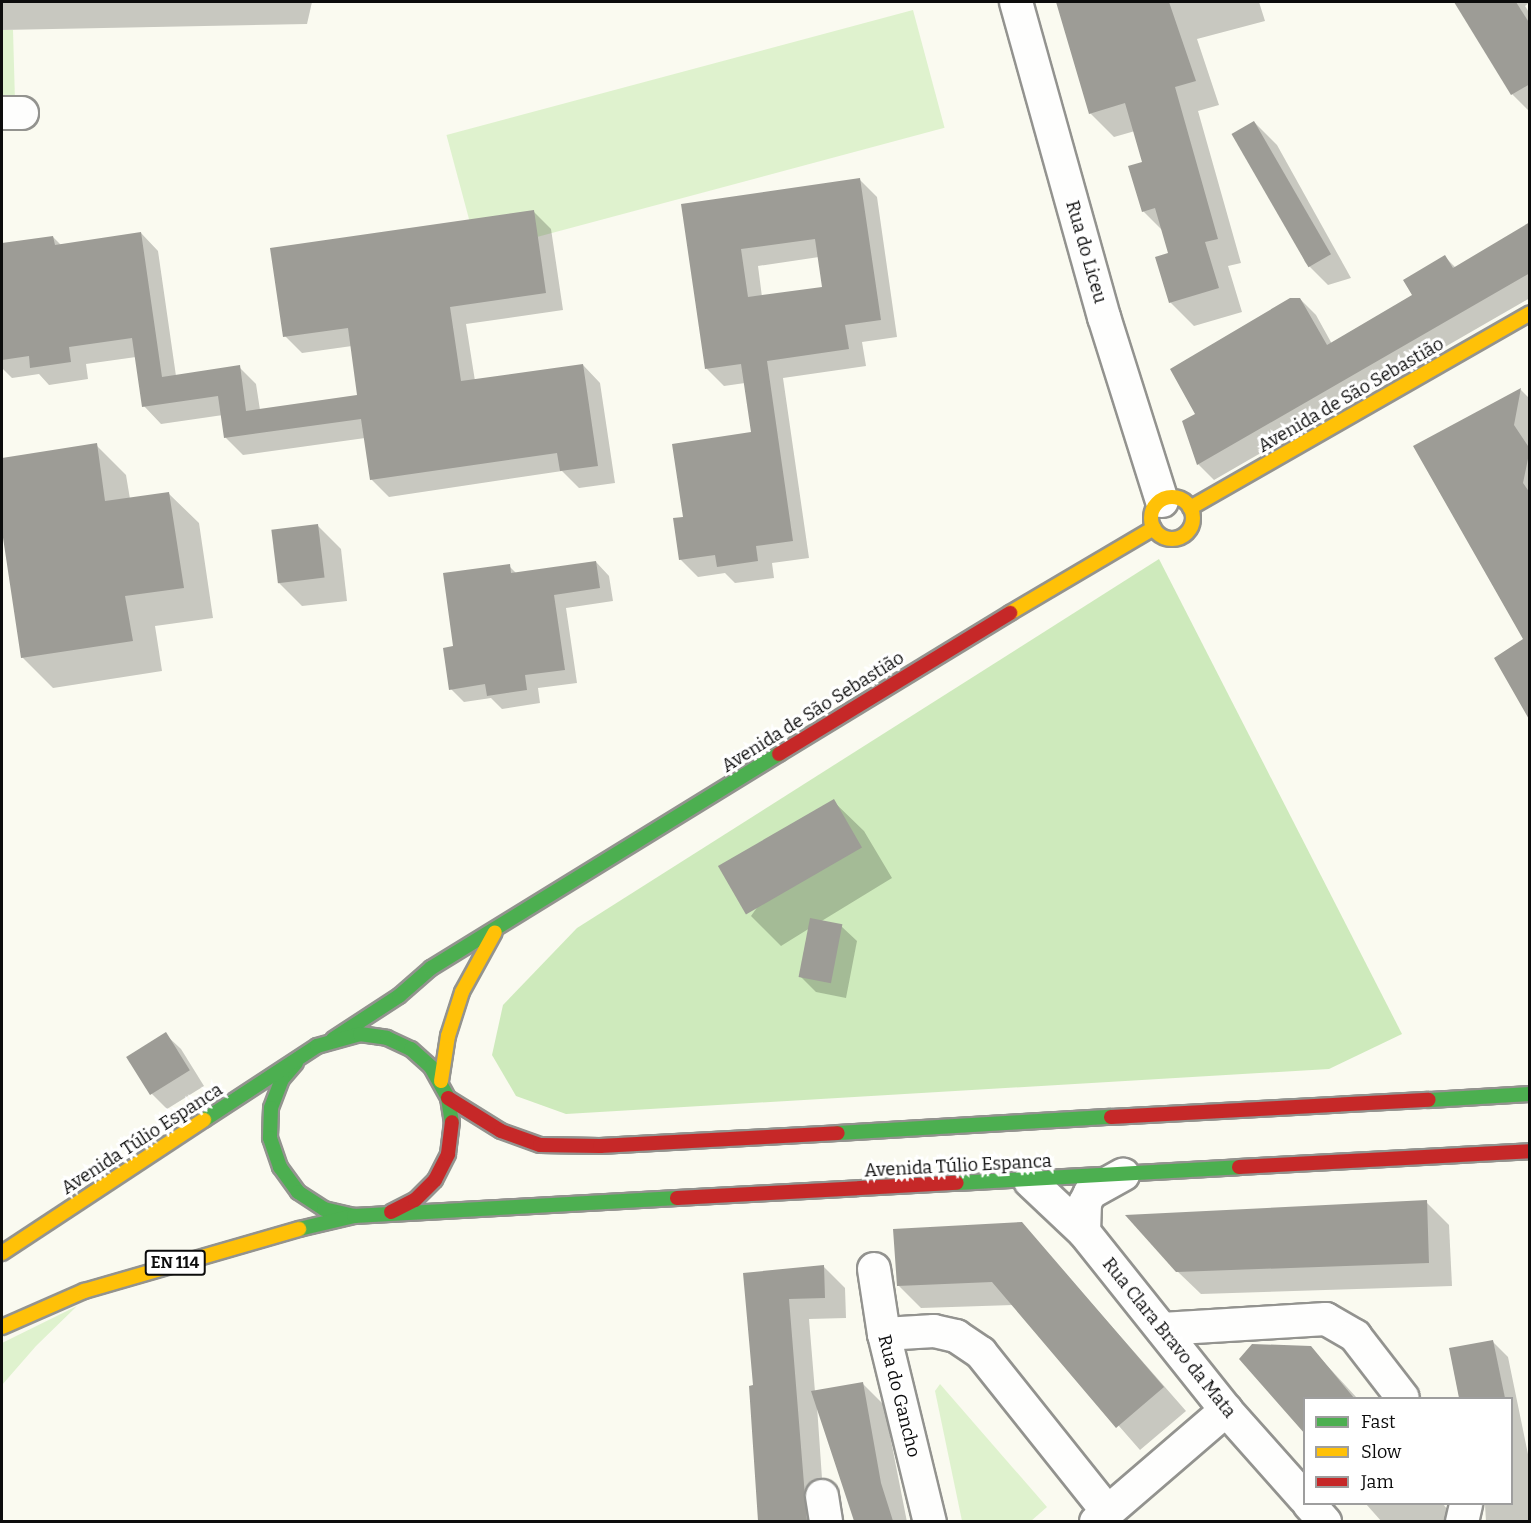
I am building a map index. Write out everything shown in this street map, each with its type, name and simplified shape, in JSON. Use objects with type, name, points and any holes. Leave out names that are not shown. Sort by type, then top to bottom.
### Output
[{"type":"main road","name":"Avenida de São Sebastião","points":[[333,1039],[399,996],[431,968],[495,932],[1169,512],[1530,313]]},
{"type":"main road","name":"Avenida de São Sebastião","points":[[441,1081],[448,1036],[462,992],[495,932]]},
{"type":"main road","name":"Avenida Túlio Espanca","points":[[2,1253],[302,1056],[333,1039],[360,1034],[387,1038],[411,1049],[441,1081],[448,1098],[453,1126],[448,1154],[435,1180],[415,1200],[389,1213]]},
{"type":"main road","name":"Avenida Túlio Espanca","points":[[302,1056],[282,1079],[271,1108],[270,1138],[280,1167],[307,1198],[324,1209],[354,1216]]},
{"type":"main road","points":[[448,1098],[501,1131],[540,1144],[600,1146],[1530,1094]]},
{"type":"main road","name":"Avenida Túlio Espanca","points":[[2,1327],[84,1291],[251,1240],[354,1216],[1030,1181],[1530,1151]]},
{"type":"street","name":"Rua do Liceu","points":[[1016,2],[1101,306],[1169,512]]},
{"type":"street","points":[[1084,1232],[1085,1203],[1090,1194],[1123,1175]]},
{"type":"street","name":"Rua Clara Bravo da Mata","points":[[1030,1181],[1084,1232],[1226,1410],[1303,1496]]},
{"type":"street","name":"Rua do Gancho","points":[[874,1269],[884,1334],[930,1521]]},
{"type":"street","points":[[1162,1329],[1326,1319],[1355,1336],[1402,1397]]},
{"type":"street","points":[[884,1334],[933,1331],[956,1336],[981,1353],[1102,1517],[1226,1410]]},
{"type":"street","points":[[1311,1505],[1325,1521]]},
{"type":"street","points":[[1462,1521],[1466,1505]]},
{"type":"green space","points":[[913,10],[945,128],[478,253],[446,135]]},
{"type":"green space","points":[[2,30],[13,30],[15,101],[2,101]]},
{"type":"green space","points":[[1159,559],[1402,1034],[1329,1069],[566,1114],[516,1096],[492,1055],[503,1005],[577,928]]},
{"type":"green space","points":[[77,1306],[36,1346],[2,1385],[2,1343]]},
{"type":"green space","points":[[940,1384],[1047,1507],[1031,1521],[962,1521],[935,1391]]},
{"type":"building","points":[[1056,2],[1169,2],[1196,81],[1175,87],[1218,239],[1205,242],[1219,288],[1169,303],[1155,257],[1168,253],[1155,208],[1142,212],[1128,166],[1142,162],[1125,103],[1089,114]]},
{"type":"building","points":[[1454,2],[1516,2],[1530,24],[1530,84],[1511,95]]},
{"type":"building","points":[[1254,121],[1331,254],[1308,267],[1231,134]]},
{"type":"building","points":[[860,178],[881,320],[845,325],[849,349],[767,361],[793,541],[756,546],[758,561],[717,567],[715,555],[679,560],[673,518],[683,517],[672,444],[751,432],[741,364],[705,369],[681,204]],"holes":[[[815,239],[822,287],[748,297],[741,249]]]},
{"type":"building","points":[[534,210],[546,293],[450,307],[461,381],[583,364],[598,466],[560,471],[557,453],[370,480],[361,419],[224,438],[218,396],[142,407],[132,338],[69,347],[71,362],[30,368],[29,356],[2,360],[2,243],[53,236],[55,245],[141,232],[162,377],[240,365],[246,411],[357,395],[348,328],[283,337],[270,248]]},
{"type":"building","points":[[1530,222],[1530,273],[1197,465],[1182,421],[1195,414],[1170,369],[1290,298],[1300,298],[1327,345],[1412,295],[1403,280],[1445,255],[1453,268]]},
{"type":"building","points":[[1521,388],[1514,425],[1530,449],[1523,483],[1530,493],[1530,721],[1494,658],[1523,639],[1413,446]]},
{"type":"building","points":[[97,443],[105,501],[169,492],[184,588],[125,596],[133,641],[21,658],[2,531],[2,458]]},
{"type":"building","points":[[318,524],[325,578],[278,583],[271,530]]},
{"type":"building","points":[[596,561],[600,588],[554,595],[565,670],[525,675],[527,690],[487,696],[485,684],[449,690],[443,648],[453,646],[443,573],[510,564],[511,573]]},
{"type":"building","points":[[834,799],[862,847],[746,914],[718,866]]},
{"type":"building","points":[[810,918],[842,924],[831,983],[799,977]]},
{"type":"building","points":[[166,1032],[190,1070],[150,1095],[126,1057]]},
{"type":"building","points":[[1427,1200],[1429,1263],[1176,1272],[1125,1215]]},
{"type":"building","points":[[1022,1222],[1164,1387],[1116,1428],[992,1282],[897,1286],[893,1229]]},
{"type":"building","points":[[824,1265],[825,1298],[789,1299],[807,1521],[758,1521],[749,1386],[753,1385],[743,1273]]},
{"type":"building","points":[[1493,1340],[1505,1397],[1459,1397],[1449,1348]]},
{"type":"building","points":[[1252,1344],[1311,1346],[1353,1397],[1303,1397],[1303,1432],[1239,1359]]},
{"type":"building","points":[[863,1382],[881,1483],[893,1521],[854,1521],[811,1391]]},
{"type":"traffic: fast","points":[[333,1039],[399,996],[431,968],[779,754]]},
{"type":"traffic: fast","points":[[204,1120],[317,1046],[360,1034],[387,1038],[411,1049],[431,1067],[448,1098],[452,1122]]},
{"type":"traffic: fast","points":[[296,1063],[282,1079],[271,1108],[270,1138],[280,1167],[298,1192],[324,1209],[354,1216]]},
{"type":"traffic: fast","points":[[1429,1100],[1530,1094]]},
{"type":"traffic: fast","points":[[838,1133],[1111,1117]]},
{"type":"traffic: fast","points":[[957,1183],[1239,1167]]},
{"type":"traffic: fast","points":[[299,1229],[354,1216],[677,1198]]},
{"type":"traffic: slow","points":[[1190,508],[1530,313]]},
{"type":"traffic: slow","points":[[1172,497],[1187,503],[1193,518],[1187,533],[1172,539],[1157,533],[1151,518],[1157,503],[1172,497]]},
{"type":"traffic: slow","points":[[1010,613],[1154,528]]},
{"type":"traffic: slow","points":[[441,1081],[448,1036],[462,992],[495,932]]},
{"type":"traffic: slow","points":[[2,1253],[204,1120]]},
{"type":"traffic: slow","points":[[2,1327],[84,1291],[299,1229]]},
{"type":"traffic: jam","points":[[779,754],[1010,613]]},
{"type":"traffic: jam","points":[[448,1098],[501,1131],[540,1145],[600,1146],[838,1133]]},
{"type":"traffic: jam","points":[[1111,1117],[1429,1100]]},
{"type":"traffic: jam","points":[[391,1212],[415,1200],[435,1180],[448,1154],[452,1122]]},
{"type":"traffic: jam","points":[[1239,1167],[1530,1151]]},
{"type":"traffic: jam","points":[[677,1198],[957,1183]]}]
